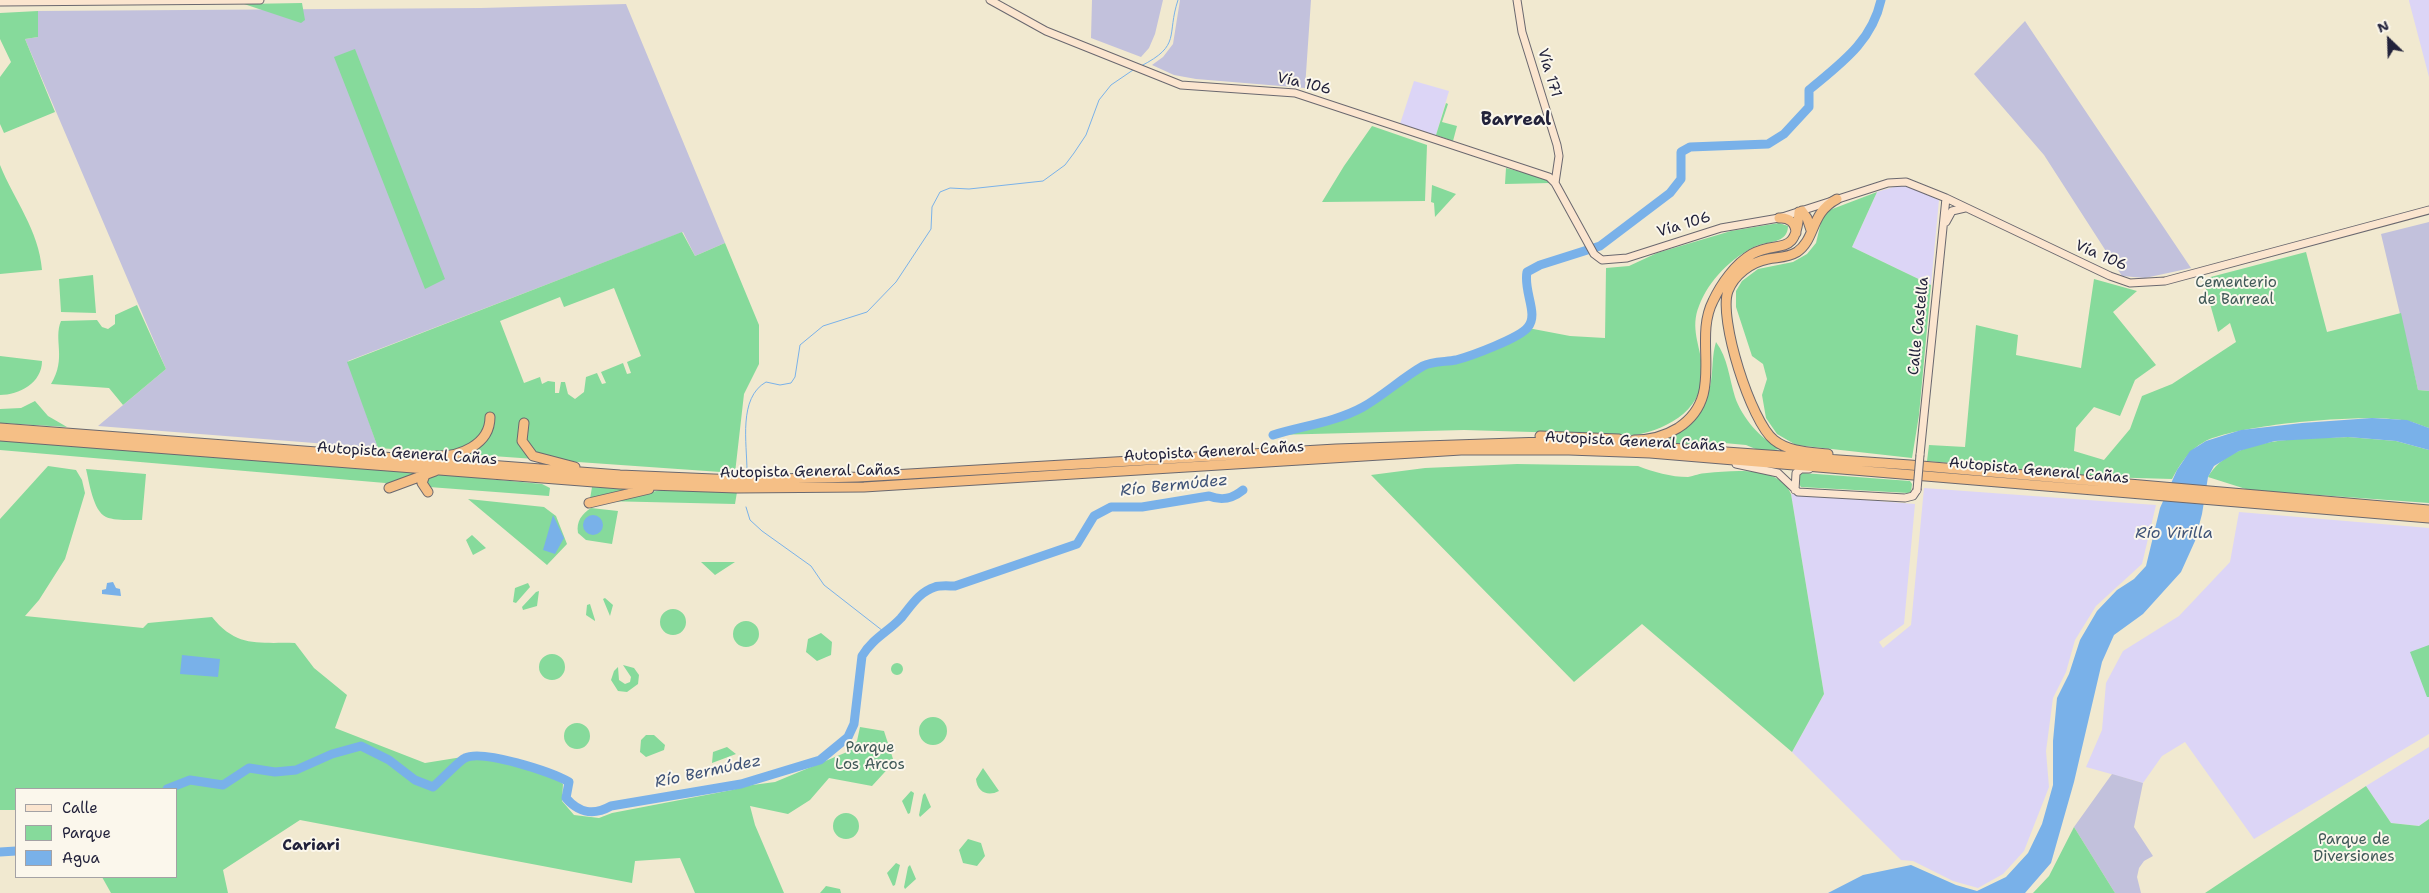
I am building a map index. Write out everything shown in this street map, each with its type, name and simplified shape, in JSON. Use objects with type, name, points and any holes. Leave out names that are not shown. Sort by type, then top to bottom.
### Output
[{"type":"highway","points":[[1838,199],[1822,211],[1808,239],[1799,250],[1788,256],[1764,260],[1740,273],[1728,290],[1725,305],[1728,323],[1752,409],[1766,432],[1786,447],[1910,465]]},
{"type":"highway","points":[[1455,444],[1538,436],[1647,440],[1677,429],[1692,415],[1703,396],[1707,379],[1706,322],[1709,310],[1719,291],[1747,258],[1757,252],[1786,244],[1796,233],[1800,212],[1807,218],[1811,230]]},
{"type":"highway","points":[[1779,218],[1787,218],[1793,223],[1796,233]]},
{"type":"highway","points":[[239,446],[450,456],[470,449],[478,442],[488,430],[490,417]]},
{"type":"highway","points":[[524,423],[521,435],[524,446],[534,456],[550,462],[586,470],[737,480]]},
{"type":"highway","name":"Autopista General Cañas","points":[[0,428],[620,475],[737,480],[858,477],[1455,444],[1544,442],[1627,444],[1910,465],[2135,489]]},
{"type":"highway","name":"Autopista General Cañas","points":[[0,436],[658,486],[864,487],[1461,450],[1569,450],[1650,453],[1823,468],[2429,510]]},
{"type":"highway","points":[[389,488],[441,470]]},
{"type":"highway","points":[[425,475],[422,483],[428,492]]},
{"type":"highway","points":[[588,503],[658,486]]},
{"type":"highway","name":"Autopista General Cañas","points":[[2258,499],[2429,518]]},
{"type":"main road","points":[[0,2],[260,0]]},
{"type":"main road","name":"Vía 106","points":[[990,0],[1046,31],[1181,85],[1295,93],[1549,177],[1555,183],[1599,259],[1627,258],[1721,228],[1779,218],[1882,185],[1901,182],[1906,182],[1946,198],[2110,276],[2130,283],[2165,281],[2429,210]]},
{"type":"main road","name":"Vía 171","points":[[1517,0],[1522,32],[1557,145],[1559,156],[1555,183]]},
{"type":"main road","name":"Calle Castella","points":[[1794,490],[1905,498],[1913,496],[1917,490],[1946,198]]},
{"type":"main road","points":[[1942,234],[1949,214],[1957,208],[1965,208]]},
{"type":"main road","points":[[1716,460],[1773,470],[1782,476],[1794,490]]},
{"type":"main road","points":[[1794,490],[1797,471],[1801,469],[1823,468]]},
{"type":"shaded area","points":[[1092,0],[1163,0],[1155,34],[1149,48],[1141,57],[1091,38]]},
{"type":"shaded area","points":[[1180,0],[1311,0],[1305,88],[1196,79],[1174,75],[1152,65],[1163,57],[1173,44]]},
{"type":"shaded area","points":[[2429,0],[2429,77],[2409,1]]},
{"type":"shaded area","points":[[626,4],[725,243],[695,256],[683,232],[348,361],[378,448],[98,426],[166,369],[25,39],[38,37],[38,11],[481,8]]},
{"type":"shaded area","points":[[2025,21],[2191,268],[2145,278],[2122,276],[2044,155],[1974,74]]},
{"type":"shaded area","points":[[1414,81],[1449,91],[1436,135],[1400,124]]},
{"type":"shaded area","points":[[1900,185],[1908,186],[1939,200],[1931,285],[1852,247],[1877,192]]},
{"type":"shaded area","points":[[2429,222],[2429,391],[2418,390],[2381,234]]},
{"type":"shaded area","points":[[1924,488],[2156,505],[2142,564],[2096,606],[2075,640],[2066,672],[2053,698],[2046,751],[2049,787],[2024,851],[2003,874],[1978,888],[1953,881],[1913,861],[1901,860],[1792,752],[1824,694],[1791,494],[1915,504],[1904,624],[1879,642],[1883,648],[1911,625]]},
{"type":"shaded area","points":[[2239,512],[2429,528],[2429,734],[2254,839],[2185,742],[2162,756],[2143,783],[2086,767],[2102,730],[2106,683],[2123,651],[2179,616],[2230,562]]},
{"type":"shaded area","points":[[2429,747],[2429,819],[2419,826],[2391,823],[2366,786]]},
{"type":"shaded area","points":[[2112,774],[2143,783],[2134,827],[2153,856],[2144,861],[2139,868],[2137,877],[2141,893],[2115,893],[2074,827]]},
{"type":"green space","points":[[302,3],[305,20],[301,23],[244,4]]},
{"type":"green space","points":[[38,11],[38,37],[25,39],[55,112],[4,133],[0,124],[0,77],[11,62],[0,39],[0,13]]},
{"type":"green space","points":[[355,49],[445,279],[425,289],[334,57]]},
{"type":"green space","points":[[1446,103],[1448,104],[1442,122],[1457,126],[1453,141],[1436,135]]},
{"type":"green space","points":[[1372,126],[1427,145],[1425,201],[1322,202]]},
{"type":"green space","points":[[0,165],[31,228],[40,255],[42,270],[0,274]]},
{"type":"green space","points":[[1506,168],[1548,179],[1550,183],[1505,184]]},
{"type":"green space","points":[[1432,185],[1456,194],[1435,217],[1434,203],[1431,202]]},
{"type":"green space","points":[[1877,192],[1852,247],[1931,285],[1919,415],[1912,458],[1796,445],[1777,434],[1766,418],[1762,395],[1767,379],[1763,364],[1752,356],[1736,307],[1736,291],[1742,281],[1758,269],[1793,262],[1807,254],[1816,243],[1822,218],[1827,211]]},
{"type":"green space","points":[[1779,223],[1788,226],[1785,236],[1776,241],[1756,246],[1738,257],[1722,271],[1703,296],[1695,322],[1702,366],[1702,380],[1699,393],[1684,414],[1661,427],[1635,435],[1464,430],[1273,435],[1362,408],[1424,366],[1458,359],[1512,337],[1528,328],[1570,336],[1605,338],[1606,268],[1629,266],[1657,253],[1731,231]]},
{"type":"green space","points":[[682,232],[695,256],[725,243],[759,325],[759,364],[744,394],[735,473],[378,448],[347,362]],"holes":[[[614,288],[641,356],[627,362],[631,373],[627,374],[623,363],[601,372],[606,383],[602,384],[597,373],[586,377],[584,392],[575,399],[568,394],[565,382],[561,382],[559,393],[555,393],[555,382],[548,381],[542,384],[540,377],[524,383],[500,321],[560,297],[564,307]]]},
{"type":"green space","name":"Cementerio de Barreal","points":[[2306,252],[2327,332],[2401,313],[2418,390],[2429,391],[2429,428],[2407,421],[2364,418],[2273,425],[2244,430],[2221,436],[2199,445],[2185,458],[2172,479],[2102,477],[1927,461],[1929,445],[1965,447],[1976,325],[2018,335],[2016,355],[2081,368],[2094,279],[2137,291],[2113,312],[2156,365],[2135,380],[2120,416],[2094,407],[2076,428],[2074,451],[2104,460],[2130,429],[2142,396],[2172,384],[2236,342],[2230,323],[2218,332],[2203,279]]},
{"type":"green space","points":[[93,275],[96,313],[61,312],[59,279]]},
{"type":"green space","points":[[137,305],[166,369],[123,405],[109,388],[51,384],[58,366],[58,335],[61,321],[97,320],[102,327],[108,329],[115,324],[115,315]]},
{"type":"green space","points":[[1716,342],[1728,368],[1735,397],[1742,413],[1759,434],[1780,449],[1763,452],[1746,445],[1724,443],[1695,445],[1654,443],[1684,428],[1699,413],[1704,404],[1711,381]]},
{"type":"green space","points":[[0,356],[42,361],[41,369],[34,381],[22,390],[0,395]]},
{"type":"green space","points":[[35,401],[48,416],[67,427],[0,423],[0,409],[21,408]]},
{"type":"green space","points":[[2348,437],[2396,441],[2429,450],[2429,503],[2249,490],[2208,477],[2219,463],[2234,453],[2252,446],[2292,439]]},
{"type":"green space","points":[[0,438],[424,472],[397,484],[0,450]]},
{"type":"green space","points":[[1517,464],[1638,466],[1662,474],[1688,477],[1704,473],[1742,471],[1766,474],[1776,478],[1785,485],[1791,494],[1824,694],[1792,752],[1642,624],[1574,682],[1371,475],[1425,468]]},
{"type":"green space","name":"Parque Los Arcos","points":[[48,466],[76,470],[82,480],[85,493],[65,559],[39,600],[25,616],[143,628],[148,623],[212,617],[221,627],[239,639],[259,643],[295,643],[314,668],[347,695],[335,728],[425,763],[487,753],[553,777],[563,784],[562,801],[574,815],[599,818],[612,813],[745,786],[775,782],[847,752],[857,741],[860,727],[884,731],[894,762],[872,786],[829,778],[810,800],[788,814],[750,806],[755,825],[784,893],[695,893],[680,858],[635,861],[632,883],[300,820],[223,870],[228,893],[111,893],[103,878],[178,878],[178,788],[15,788],[15,810],[0,810],[0,519]]},
{"type":"green space","points":[[86,469],[146,474],[142,520],[114,519],[102,514],[92,495]]},
{"type":"green space","points":[[1803,473],[1910,481],[1912,484],[1911,492],[1801,487],[1798,482],[1799,475]]},
{"type":"green space","points":[[437,474],[542,484],[550,488],[549,496],[429,487],[425,478]]},
{"type":"green space","points":[[592,487],[636,490],[590,499]]},
{"type":"green space","points":[[662,490],[737,492],[735,504],[602,501]]},
{"type":"green space","points":[[468,499],[544,507],[556,516],[567,544],[547,565]]},
{"type":"green space","points":[[591,508],[618,511],[612,544],[586,540],[578,533],[580,518]]},
{"type":"green space","points":[[472,535],[486,548],[473,555],[466,540]]},
{"type":"green space","points":[[701,562],[735,562],[715,575]]},
{"type":"green space","points":[[528,583],[530,587],[516,603],[513,602],[515,588]]},
{"type":"green space","points":[[539,591],[537,606],[523,610],[522,607]]},
{"type":"green space","points":[[605,598],[613,605],[610,616],[603,599]]},
{"type":"green space","points":[[590,604],[595,621],[586,615],[587,605]]},
{"type":"green space","points":[[673,609],[682,613],[686,622],[682,631],[673,635],[664,631],[660,622],[664,613]]},
{"type":"green space","points":[[746,621],[755,625],[759,634],[755,643],[746,647],[737,643],[733,634],[737,625]]},
{"type":"green space","points":[[821,633],[832,642],[831,655],[817,661],[806,652],[808,639]]},
{"type":"green space","points":[[2429,645],[2429,697],[2427,697],[2410,652]]},
{"type":"green space","points":[[552,654],[561,658],[565,667],[561,676],[552,680],[543,676],[539,667],[543,658]]},
{"type":"green space","points":[[895,663],[899,663],[903,669],[899,675],[895,675],[891,671],[891,667]]},
{"type":"green space","points":[[623,665],[634,668],[639,675],[638,684],[627,692],[618,691],[611,680],[614,671],[618,667],[619,680],[625,684],[630,682],[631,677]]},
{"type":"green space","points":[[933,717],[943,721],[947,731],[943,741],[933,745],[923,741],[919,731],[923,721]]},
{"type":"green space","points":[[577,723],[586,727],[590,736],[586,745],[577,749],[568,745],[564,736],[568,727]]},
{"type":"green space","points":[[646,735],[654,735],[665,745],[664,750],[646,757],[640,752],[641,740]]},
{"type":"green space","points":[[727,747],[736,754],[712,763],[713,752]]},
{"type":"green space","points":[[983,768],[999,791],[987,793],[978,787],[976,779]]},
{"type":"green space","name":"Parque de Diversiones","points":[[2366,786],[2391,823],[2419,826],[2429,819],[2429,893],[2205,893]]},
{"type":"green space","points":[[911,791],[914,793],[910,813],[908,814],[902,801]]},
{"type":"green space","points":[[925,793],[931,807],[920,817],[923,795]]},
{"type":"green space","points":[[846,813],[855,817],[859,826],[855,835],[846,839],[837,835],[833,826],[837,817]]},
{"type":"green space","points":[[2074,827],[2115,893],[2033,893],[2049,876]]},
{"type":"green space","points":[[968,839],[981,843],[985,856],[977,866],[963,863],[959,850]]},
{"type":"green space","points":[[896,863],[900,865],[895,885],[893,886],[887,873]]},
{"type":"green space","points":[[910,865],[916,879],[905,889],[908,867]]},
{"type":"green space","points":[[826,886],[840,889],[841,893],[820,893]]},
{"type":"water","name":"Río Virilla","points":[[2372,418],[2407,420],[2429,428],[2429,450],[2396,441],[2348,437],[2275,441],[2239,451],[2214,466],[2208,477],[2195,541],[2181,572],[2143,614],[2114,635],[2102,662],[2074,782],[2051,863],[2025,893],[1828,893],[1863,875],[1911,865],[1956,885],[1977,891],[2006,877],[2028,853],[2042,824],[2053,785],[2053,741],[2057,698],[2069,674],[2080,640],[2097,611],[2117,590],[2134,579],[2146,566],[2160,508],[2177,470],[2190,451],[2206,441],[2241,430]]},
{"type":"water","points":[[553,515],[564,538],[555,554],[543,550]]},
{"type":"water","points":[[593,515],[600,518],[603,525],[600,532],[593,535],[586,532],[583,525],[586,518]]},
{"type":"water","points":[[113,582],[116,588],[120,589],[121,596],[102,594],[102,590],[106,589],[107,583]]},
{"type":"water","points":[[182,655],[220,659],[218,677],[180,674]]},
{"type":"waterway","points":[[1141,66],[1154,59],[1168,45],[1178,0]]},
{"type":"waterway","name":"Río Bermúdez","points":[[1273,435],[1353,412],[1427,364],[1456,360],[1472,355],[1506,341],[1523,331],[1528,327],[1532,316],[1526,279],[1527,272],[1540,265],[1600,246],[1670,193],[1681,179],[1681,152],[1690,147],[1768,144],[1784,134],[1809,107],[1809,90],[1843,61],[1862,40],[1877,15],[1881,0]]},
{"type":"waterway","points":[[747,471],[746,422],[751,399],[757,389],[766,382],[780,385],[791,383],[795,377],[800,345],[823,326],[867,312],[896,282],[931,229],[932,207],[940,192],[950,188],[969,189],[1043,181],[1065,165],[1074,153],[1086,135],[1099,100],[1111,85],[1133,70]]},
{"type":"waterway","name":"Río Bermúdez","points":[[170,788],[190,780],[223,785],[249,768],[275,772],[296,770],[332,754],[361,746],[389,760],[415,780],[433,787],[465,758],[474,756],[486,757],[517,763],[569,782],[566,798],[581,810],[592,812],[611,806],[741,784],[820,760],[848,737],[854,724],[862,656],[871,644],[896,623],[916,600],[929,589],[939,586],[955,586],[1077,544],[1094,516],[1111,507],[1142,507],[1209,496],[1227,498],[1243,490]]},
{"type":"waterway","points":[[746,507],[750,520],[762,531],[811,566],[824,585],[883,631]]},
{"type":"waterway","name":"Río Bermúdez","points":[[0,852],[15,851]]},
{"type":"district","name":"Barreal","points":[[1516,120]]},
{"type":"district","name":"Cariari","points":[[311,846]]}]
